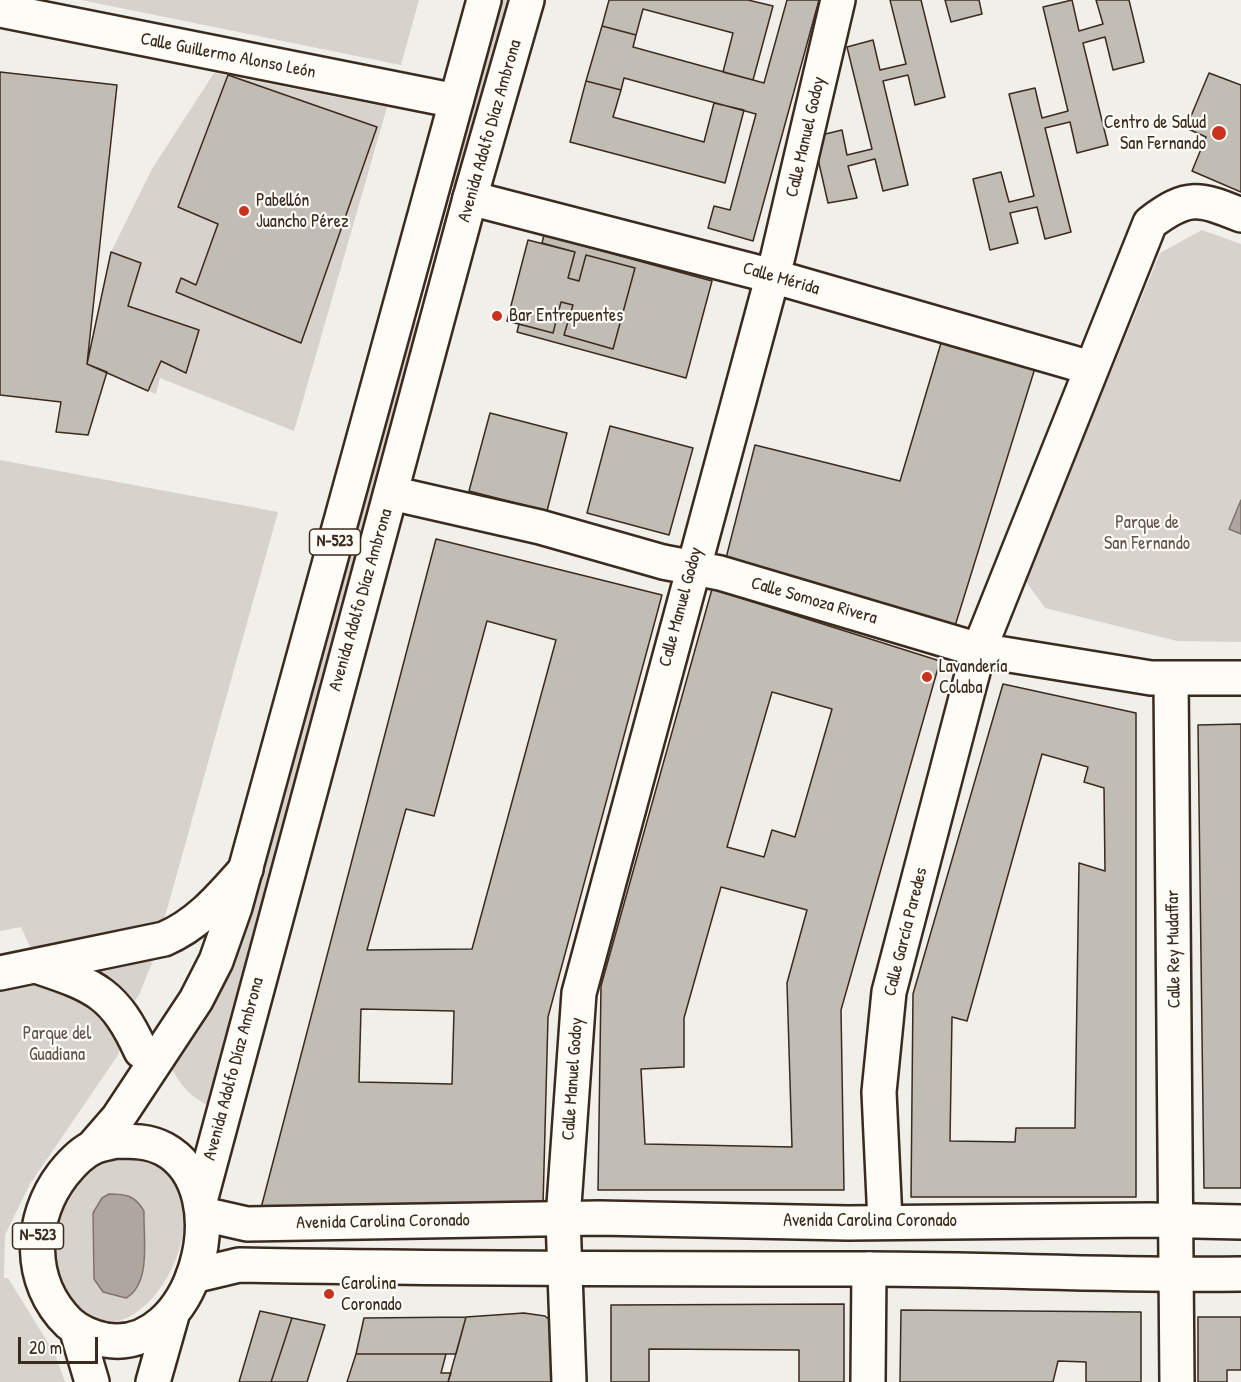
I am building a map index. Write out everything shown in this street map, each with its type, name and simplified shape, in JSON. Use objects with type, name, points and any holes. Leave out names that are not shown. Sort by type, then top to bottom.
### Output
[{"type":"main road","name":"N-523","points":[[92,1382],[77,1331],[63,1317],[43,1283],[36,1244],[41,1214],[51,1189],[70,1166],[92,1148],[118,1118],[196,1000],[216,961],[246,869],[484,0]]},
{"type":"main road","name":"Avenida Adolfo Díaz Ambrona","points":[[201,1208],[470,198],[527,0]]},
{"type":"main road","name":"Calle Manuel Godoy","points":[[563,1219],[579,993],[771,276],[838,0]]},
{"type":"main road","name":"Calle Guillermo Alonso León","points":[[0,10],[456,101]]},
{"type":"main road","name":"Calle Mérida","points":[[470,198],[771,276],[1090,368]]},
{"type":"main road","points":[[388,346],[403,329],[413,308],[440,216],[452,201],[470,198]]},
{"type":"main road","points":[[979,650],[1150,223],[1172,206],[1204,200],[1241,215]]},
{"type":"main road","name":"Calle Somoza Rivera","points":[[391,493],[720,573],[979,650],[1152,678],[1241,678]]},
{"type":"main road","name":"Calle García Paredes","points":[[885,1221],[879,1092],[889,992],[979,650]]},
{"type":"main road","name":"Calle Rey Mudaffar","points":[[1171,678],[1177,1221]]},
{"type":"main road","points":[[0,973],[132,948],[185,930],[215,904],[246,869]]},
{"type":"main road","points":[[39,967],[76,979],[113,1004],[127,1020],[141,1050]]},
{"type":"main road","name":"N-523","points":[[92,1148],[116,1141],[138,1141],[165,1149],[181,1163],[187,1172],[201,1208],[203,1234],[193,1276]]},
{"type":"main road","name":"Avenida Carolina Coronado","points":[[201,1208],[248,1224],[563,1219],[848,1223],[885,1221],[1241,1222]]},
{"type":"main road","points":[[563,1219],[567,1270],[569,1382]]},
{"type":"main road","points":[[1177,1221],[1177,1382]]},
{"type":"main road","points":[[153,1382],[172,1315],[193,1276],[238,1265],[567,1270],[869,1269],[1176,1275],[1241,1274]]},
{"type":"main road","points":[[868,1382],[869,1269]]},
{"type":"main road","points":[[77,1331],[115,1342],[138,1338],[156,1329],[172,1315]]},
{"type":"green space","points":[[81,0],[419,0],[401,65]]},
{"type":"green space","points":[[498,0],[515,0],[464,182],[445,189]]},
{"type":"green space","name":"Pabellón Juancho Pérez","points":[[214,73],[387,107],[294,431],[160,378],[156,394],[87,364],[111,252],[152,169]]},
{"type":"green space","name":"Parque de San Fernando","points":[[1202,230],[1241,244],[1241,642],[1177,641],[1045,608],[1025,580],[1160,253]]},
{"type":"green space","points":[[430,304],[210,1106],[186,1090],[170,1065],[407,334]]},
{"type":"green space","points":[[0,460],[278,512],[164,920],[32,951],[21,927],[0,931]]},
{"type":"green space","points":[[156,953],[139,995],[132,1005],[123,992],[90,966]]},
{"type":"green space","name":"Parque del Guadiana","points":[[36,981],[78,991],[124,1039],[118,1055],[30,1184],[5,1235],[4,1278],[8,1278],[55,1354],[65,1382],[0,1382],[0,987]]},
{"type":"green space","points":[[125,1157],[162,1169],[181,1195],[184,1228],[174,1263],[156,1295],[131,1316],[103,1322],[75,1306],[65,1290],[59,1271],[58,1230],[71,1192],[83,1177],[102,1163]]},
{"type":"shaded area","points":[[1241,500],[1241,534],[1229,529]]},
{"type":"shaded area","points":[[109,1194],[129,1196],[144,1211],[143,1271],[140,1282],[126,1298],[103,1292],[94,1279],[93,1213],[102,1198]]},
{"type":"building","points":[[609,0],[748,0],[773,6],[753,80],[723,72],[733,33],[643,9],[636,35],[602,26]]},
{"type":"building","points":[[787,0],[819,0],[753,241],[708,228],[714,206],[730,210],[756,114],[624,78],[621,90],[586,81],[602,26],[636,35],[633,47],[764,83]]},
{"type":"building","points":[[890,0],[921,0],[945,97],[915,105],[908,75],[883,81],[908,185],[883,191],[875,159],[848,166],[857,198],[828,203],[813,137],[842,130],[847,155],[872,149],[847,47],[873,40],[880,70],[906,64]]},
{"type":"building","points":[[945,0],[979,0],[982,14],[951,22]]},
{"type":"building","points":[[1072,0],[1079,31],[1103,24],[1096,0],[1129,0],[1144,62],[1113,70],[1105,37],[1083,43],[1108,145],[1077,153],[1070,122],[1045,128],[1071,232],[1045,239],[1037,207],[1010,213],[1018,243],[990,250],[973,179],[1001,172],[1009,202],[1034,196],[1009,94],[1035,88],[1042,118],[1068,111],[1043,7]]},
{"type":"building","points":[[0,72],[117,85],[87,364],[107,372],[88,435],[56,432],[61,402],[0,395]]},
{"type":"building","name":"Centro de Salud San Fernando","points":[[1209,73],[1241,85],[1241,192],[1192,171],[1206,137],[1186,128]]},
{"type":"building","points":[[228,75],[377,127],[301,343],[176,292],[181,278],[196,285],[218,224],[178,207]]},
{"type":"building","points":[[586,81],[621,90],[613,117],[704,142],[714,103],[744,110],[725,183],[570,142]]},
{"type":"building","points":[[544,235],[712,281],[686,378],[517,332],[519,324],[553,333],[561,302],[573,305],[564,335],[613,349],[635,268],[586,255],[579,281],[568,278],[575,252],[542,243]]},
{"type":"building","points":[[528,240],[575,252],[568,278],[579,281],[586,255],[635,268],[613,349],[564,335],[573,305],[561,302],[553,333],[507,321]]},
{"type":"building","points":[[111,252],[141,263],[128,306],[199,330],[186,373],[161,361],[148,391],[87,364]]},
{"type":"building","points":[[941,343],[1035,368],[955,626],[725,562],[755,445],[900,481]]},
{"type":"building","points":[[490,413],[567,433],[547,511],[469,491]]},
{"type":"building","points":[[610,426],[693,448],[669,535],[587,513]]},
{"type":"building","points":[[436,539],[662,595],[548,1017],[543,1205],[261,1208]],"holes":[[[487,621],[556,640],[472,949],[367,950],[406,809],[434,816]],[[361,1009],[454,1011],[452,1084],[359,1082]]]},
{"type":"building","points":[[712,589],[940,661],[841,1010],[844,1190],[598,1190],[601,986]],"holes":[[[772,692],[832,709],[795,837],[772,830],[764,857],[727,847]],[[721,887],[807,910],[787,983],[792,1147],[645,1144],[641,1069],[684,1067],[684,1018]]]},
{"type":"building","points":[[1003,684],[1136,713],[1136,1197],[911,1197],[913,994]],"holes":[[[1042,754],[1088,767],[1084,782],[1104,788],[1105,871],[1079,863],[1075,1128],[1016,1128],[1015,1142],[950,1141],[952,1017],[967,1021]]]},
{"type":"building","points":[[1241,724],[1241,1188],[1204,1188],[1198,725]]},
{"type":"building","points":[[844,1304],[844,1382],[799,1382],[799,1350],[649,1349],[649,1382],[611,1382],[611,1305]]},
{"type":"building","points":[[901,1310],[1141,1312],[1141,1382],[1086,1382],[1086,1362],[1058,1361],[1053,1382],[900,1382]]},
{"type":"building","points":[[260,1311],[292,1318],[271,1382],[239,1382]]},
{"type":"building","points":[[524,1313],[545,1316],[553,1323],[553,1382],[448,1382],[466,1317]]},
{"type":"building","points":[[466,1317],[456,1354],[356,1354],[364,1318]]},
{"type":"building","points":[[1198,1317],[1241,1317],[1241,1370],[1227,1370],[1227,1382],[1198,1382]]},
{"type":"building","points":[[292,1318],[325,1325],[307,1382],[271,1382]]},
{"type":"building","points":[[356,1354],[446,1354],[441,1373],[451,1373],[448,1382],[347,1382]]},
{"type":"place","name":"Centro de Salud San Fernando","points":[[1219,133]]},
{"type":"place","name":"Pabellón Juancho Pérez","points":[[244,211]]},
{"type":"place","name":"Bar Entrepuentes","points":[[497,316]]},
{"type":"place","name":"Lavandería Colaba","points":[[927,677]]},
{"type":"place","name":"Carolina Coronado","points":[[329,1294]]}]
